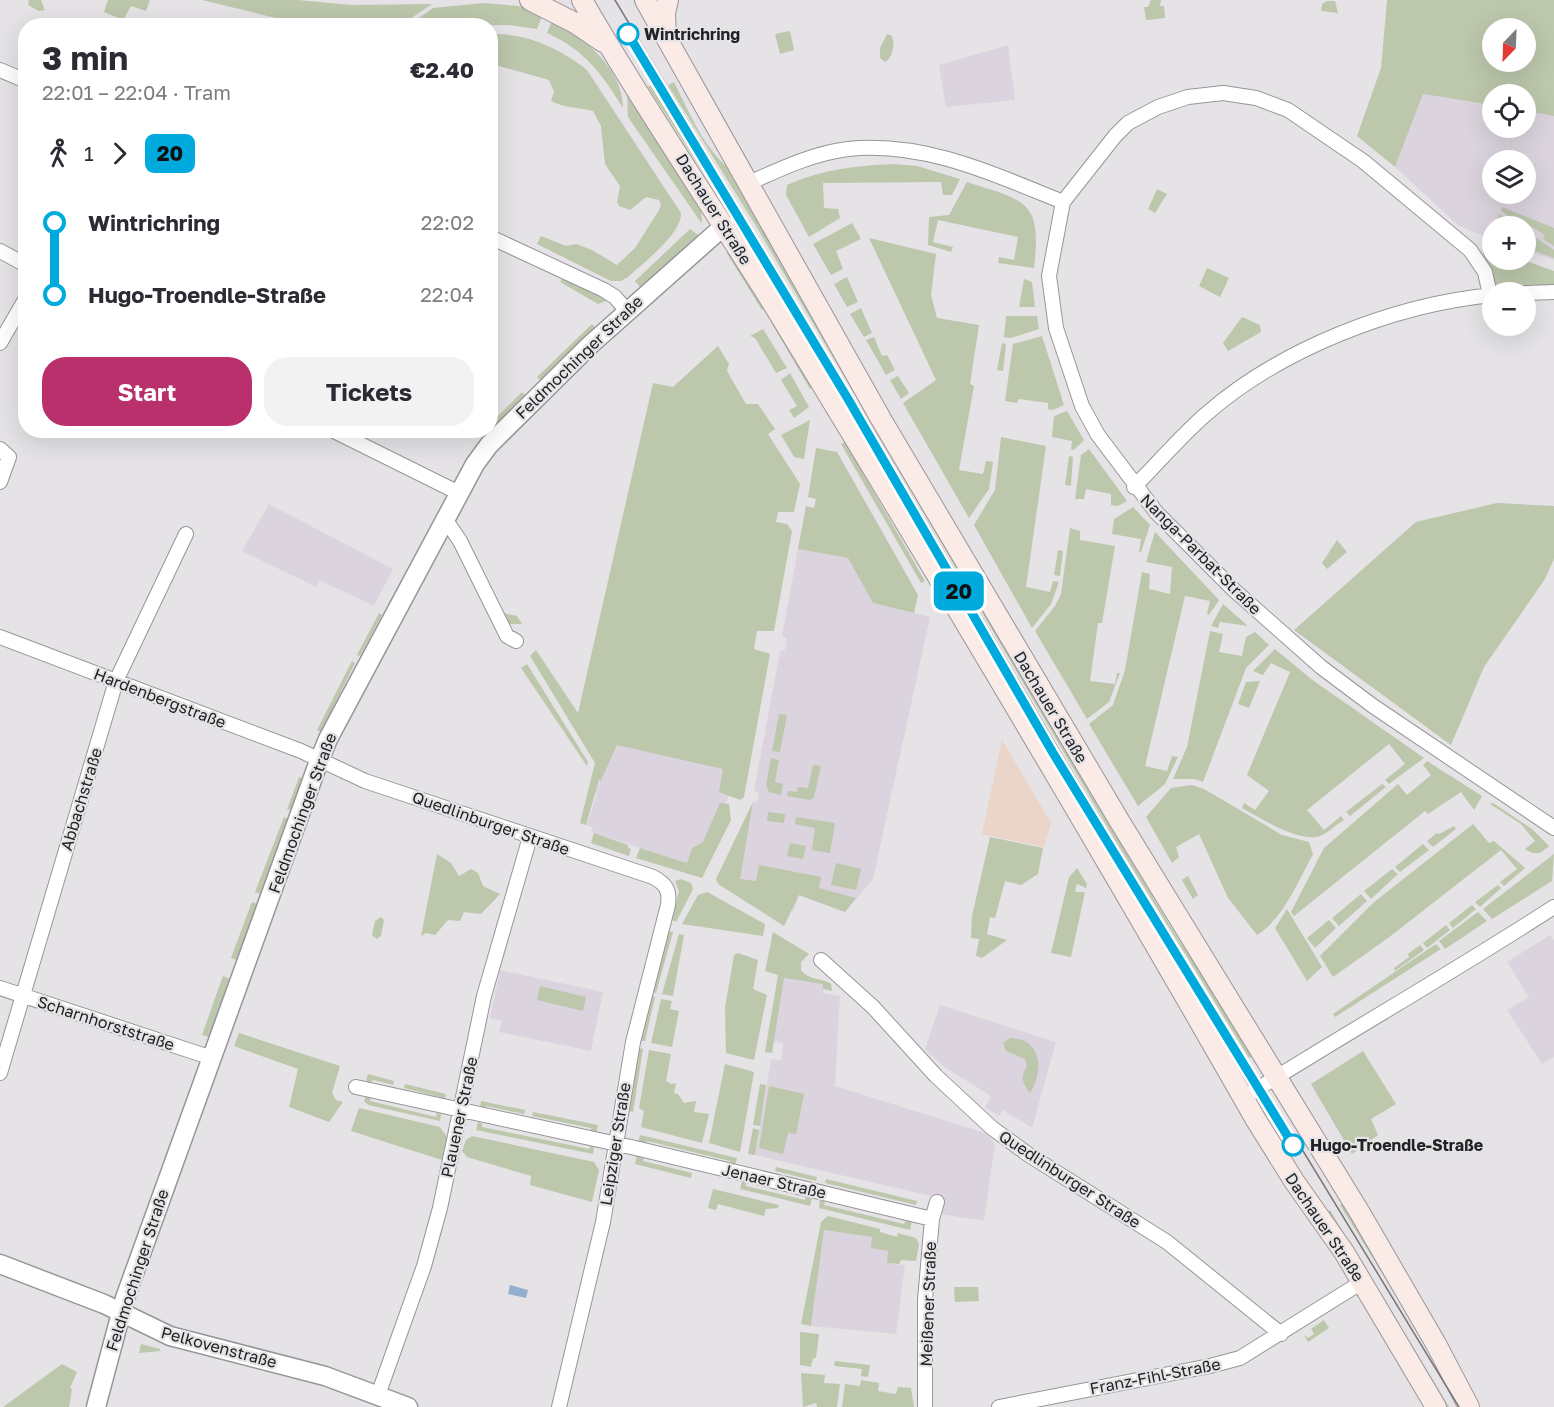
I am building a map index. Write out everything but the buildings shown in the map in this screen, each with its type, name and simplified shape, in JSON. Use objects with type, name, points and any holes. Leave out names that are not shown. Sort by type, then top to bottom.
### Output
[{"type":"main road","points":[[530,0],[575,23],[607,45]]},
{"type":"main road","name":"Dachauer Straße","points":[[582,0],[607,45],[724,225],[951,595],[1288,1172],[1362,1282],[1436,1407]]},
{"type":"main road","name":"Dachauer Straße","points":[[645,0],[881,419],[1020,655],[1277,1076],[1436,1344],[1469,1407]]},
{"type":"main road","points":[[666,36],[665,14],[668,0]]},
{"type":"street","points":[[0,70],[18,78]]},
{"type":"street","name":"Nanga-Parbat-Straße","points":[[1487,282],[1482,266],[1470,250],[1338,142],[1288,110],[1256,98],[1223,93],[1188,97],[1158,107],[1128,123],[1115,136],[1063,202],[1049,276],[1056,328],[1082,406],[1098,435],[1134,487],[1156,513],[1234,590],[1321,667],[1373,706],[1554,828]]},
{"type":"street","points":[[749,183],[823,155],[848,150],[880,148],[916,150],[948,158],[1063,202]]},
{"type":"street","name":"Feldmochinger Straße","points":[[498,437],[627,311],[724,225]]},
{"type":"street","points":[[498,241],[604,290],[627,311]]},
{"type":"street","points":[[0,250],[18,260]]},
{"type":"street","points":[[1536,293],[1552,292]]},
{"type":"street","points":[[1134,487],[1205,415],[1268,369],[1356,328],[1386,317],[1439,303],[1482,296]]},
{"type":"street","points":[[0,343],[18,312]]},
{"type":"street","points":[[348,438],[459,493]]},
{"type":"street","name":"Feldmochinger Straße","points":[[96,1407],[120,1313],[328,739],[459,493],[489,446],[497,438]]},
{"type":"street","points":[[0,450],[9,457],[0,482]]},
{"type":"street","points":[[445,519],[460,541],[507,636],[516,641]]},
{"type":"street","name":"Abbachstraße","points":[[0,1073],[116,681],[186,534]]},
{"type":"street","name":"Hardenbergstraße","points":[[0,637],[302,751],[319,761]]},
{"type":"street","name":"Quedlinburger Straße","points":[[319,761],[365,781],[653,877],[664,883]]},
{"type":"street","name":"Plauener Straße","points":[[378,1395],[424,1266],[461,1112],[484,996],[530,837]]},
{"type":"street","name":"Leipziger Straße","points":[[559,1407],[603,1222],[633,1042],[668,905],[670,893],[664,883]]},
{"type":"street","points":[[1244,1098],[1476,958],[1554,907]]},
{"type":"street","name":"Quedlinburger Straße","points":[[821,960],[873,1007],[936,1076],[992,1128],[1029,1155],[1167,1242],[1281,1334]]},
{"type":"street","name":"Scharnhorststraße","points":[[0,988],[212,1058]]},
{"type":"street","name":"Jenaer Straße","points":[[356,1087],[461,1112],[616,1144],[932,1219]]},
{"type":"street","name":"Meißener Straße","points":[[925,1407],[925,1300],[932,1219],[937,1202]]},
{"type":"street","name":"Pelkovenstraße","points":[[0,1264],[104,1304],[170,1336],[303,1369],[408,1407]]},
{"type":"street","name":"Franz-Fihl-Straße","points":[[999,1407],[1240,1358],[1362,1282]]},
{"type":"shaded area","points":[[1008,45],[1015,100],[946,107],[939,65]]},
{"type":"shaded area","points":[[1423,94],[1482,103],[1482,138],[1536,138],[1536,113],[1554,116],[1554,260],[1536,254],[1536,216],[1482,216],[1482,235],[1459,226],[1395,167]]},
{"type":"shaded area","points":[[269,504],[393,569],[374,606],[319,580],[316,587],[242,551]]},
{"type":"shaded area","points":[[798,549],[848,558],[873,603],[930,617],[873,879],[845,912],[799,895],[793,911],[739,879],[753,802],[757,802],[759,793],[754,791],[780,651],[785,650],[786,645],[787,639],[782,636]]},
{"type":"shaded area","points":[[604,730],[736,755],[725,811],[698,870],[687,863],[591,832],[593,828],[587,825],[597,794],[595,792],[607,765],[600,751]]},
{"type":"shaded area","points":[[1002,740],[1051,823],[1044,847],[982,834]]},
{"type":"shaded area","points":[[1550,935],[1554,940],[1554,1057],[1542,1064],[1507,1010],[1529,997],[1507,962]]},
{"type":"shaded area","points":[[500,970],[603,992],[591,1051],[499,1032],[502,1021],[490,1018]]},
{"type":"shaded area","points":[[784,978],[824,984],[823,993],[840,996],[835,1086],[985,1133],[995,1143],[984,1221],[941,1214],[944,1199],[755,1155],[771,1059],[781,1060],[783,1043],[773,1041]]},
{"type":"shaded area","points":[[940,1005],[1056,1042],[1032,1128],[1003,1110],[999,1116],[985,1107],[991,1096],[943,1066],[925,1049]]},
{"type":"shaded area","points":[[824,1230],[872,1237],[888,1251],[887,1263],[905,1265],[896,1334],[811,1326]]},
{"type":"green space","points":[[29,0],[41,0],[45,10],[39,11],[28,5]]},
{"type":"green space","points":[[108,0],[150,0],[146,11],[131,6],[124,18],[104,12]]},
{"type":"green space","points":[[202,0],[298,0],[351,5],[432,4],[411,18],[276,18]]},
{"type":"green space","points":[[1151,0],[1161,0],[1160,6],[1164,6],[1165,18],[1146,20],[1144,7],[1148,7]]},
{"type":"green space","points":[[1387,0],[1554,0],[1554,116],[1536,113],[1536,84],[1482,84],[1482,103],[1423,94],[1395,167],[1357,136],[1381,68]]},
{"type":"green space","points":[[1335,1],[1338,13],[1321,11],[1322,4]]},
{"type":"green space","points":[[483,3],[518,6],[543,14],[537,29],[498,25],[498,18],[419,18],[433,8]]},
{"type":"green space","points":[[553,18],[589,45],[609,67],[621,93],[623,108],[600,74],[582,55],[547,33]]},
{"type":"green space","points":[[790,31],[794,50],[780,54],[775,34]]},
{"type":"green space","points":[[498,34],[504,34],[542,43],[587,70],[681,213],[680,221],[669,239],[628,277],[621,281],[611,281],[537,244],[541,236],[566,246],[576,244],[592,250],[617,265],[635,248],[659,210],[661,205],[659,200],[646,197],[630,210],[619,206],[617,202],[620,186],[605,164],[601,126],[593,111],[551,101],[554,92],[549,80],[499,66]]},
{"type":"green space","points":[[887,34],[892,36],[893,47],[892,54],[885,62],[880,58],[880,48]]},
{"type":"green space","points":[[674,82],[703,137],[726,166],[824,337],[866,402],[861,405],[753,221],[668,85]]},
{"type":"green space","points":[[654,83],[851,410],[847,413],[748,242],[648,87]]},
{"type":"green space","points":[[627,90],[701,206],[702,224],[628,117]]},
{"type":"green space","points":[[894,164],[917,166],[960,179],[952,195],[943,195],[941,182],[823,183],[824,208],[838,209],[840,218],[809,237],[786,195],[787,185],[814,175],[852,167]]},
{"type":"green space","points":[[967,182],[1003,194],[1026,207],[1032,216],[1035,229],[1034,268],[998,263],[999,257],[1014,260],[1018,237],[938,220],[933,242],[953,247],[951,252],[928,245],[929,217],[949,215]]},
{"type":"green space","points":[[1157,189],[1167,194],[1155,213],[1148,209]]},
{"type":"green space","points":[[1502,207],[1524,216],[1508,216],[1501,211]]},
{"type":"green space","points":[[1536,221],[1554,228],[1554,246],[1543,239],[1545,235],[1536,229]]},
{"type":"green space","points":[[852,223],[861,239],[836,251],[843,269],[831,275],[813,244]]},
{"type":"green space","points":[[690,229],[698,235],[640,287],[635,281]]},
{"type":"green space","points":[[869,238],[936,254],[931,295],[937,318],[979,325],[970,384],[974,386],[959,470],[983,474],[986,461],[993,462],[989,489],[969,518],[903,403],[936,380]]},
{"type":"green space","points":[[1536,238],[1554,250],[1554,258],[1536,252]]},
{"type":"green space","points":[[726,252],[732,255],[764,306],[762,310]]},
{"type":"green space","points":[[1536,265],[1554,271],[1554,286],[1536,287],[1536,282],[1494,282],[1489,270],[1536,270]]},
{"type":"green space","points":[[1207,268],[1229,278],[1220,297],[1199,286]]},
{"type":"green space","points":[[847,277],[858,302],[847,307],[834,284]]},
{"type":"green space","points":[[564,278],[606,301],[598,304],[560,282]]},
{"type":"green space","points":[[1024,279],[1032,282],[1035,307],[1019,307]]},
{"type":"green space","points":[[861,308],[872,333],[864,337],[850,314]]},
{"type":"green space","points":[[1006,316],[1037,316],[1039,329],[1011,338],[1004,337]]},
{"type":"green space","points":[[1242,317],[1260,325],[1261,332],[1228,351],[1223,343]]},
{"type":"green space","points":[[773,321],[812,387],[810,389],[771,322]]},
{"type":"green space","points":[[592,324],[595,327],[540,380],[537,377]]},
{"type":"green space","points":[[763,329],[787,368],[776,373],[755,338],[750,336]]},
{"type":"green space","points":[[1042,336],[1064,405],[1053,410],[1048,409],[1048,403],[1019,399],[1017,403],[1005,401],[1013,344]]},
{"type":"green space","points":[[874,337],[882,356],[887,355],[895,370],[886,375],[866,340]]},
{"type":"green space","points":[[1002,343],[1006,344],[1003,371],[997,370]]},
{"type":"green space","points":[[718,346],[729,364],[727,371],[746,404],[758,404],[775,429],[768,434],[800,484],[794,512],[778,512],[776,522],[787,524],[792,531],[774,631],[757,631],[754,649],[770,654],[744,797],[740,800],[719,792],[723,769],[617,745],[599,780],[586,825],[580,823],[595,763],[530,656],[536,650],[578,713],[653,383],[673,387]]},
{"type":"green space","points":[[790,373],[809,407],[794,418],[789,410],[797,406],[781,380]]},
{"type":"green space","points":[[898,376],[909,393],[901,399],[890,380]]},
{"type":"green space","points":[[522,392],[525,395],[498,422],[498,416]]},
{"type":"green space","points":[[1067,411],[1084,440],[1074,450],[1071,449],[1072,441],[1052,437],[1054,416]]},
{"type":"green space","points":[[810,420],[804,459],[794,457],[781,435]]},
{"type":"green space","points":[[877,420],[921,502],[1099,808],[1180,942],[1204,974],[1254,1055],[1249,1058],[1114,838],[871,423]]},
{"type":"green space","points":[[1001,437],[1046,446],[1026,587],[1050,592],[1053,581],[1059,582],[1051,604],[1032,628],[974,525],[995,490]]},
{"type":"green space","points":[[845,442],[925,581],[921,583],[841,444]]},
{"type":"green space","points":[[816,448],[837,452],[918,595],[914,613],[873,603],[848,558],[798,549],[806,506],[814,508],[816,499],[808,497]]},
{"type":"green space","points":[[1089,449],[1127,501],[1118,506],[1111,505],[1111,494],[1086,489],[1084,499],[1075,499],[1081,455]]},
{"type":"green space","points":[[1069,456],[1073,457],[1071,486],[1065,485]]},
{"type":"green space","points":[[1497,503],[1554,506],[1554,559],[1545,579],[1484,667],[1451,745],[1294,630],[1416,522]]},
{"type":"green space","points":[[1133,507],[1150,525],[1141,552],[1139,552],[1141,539],[1112,534],[1114,519]]},
{"type":"green space","points":[[1070,528],[1080,531],[1080,540],[1115,546],[1102,623],[1098,623],[1090,681],[1115,684],[1117,673],[1120,673],[1109,702],[1087,719],[1035,631],[1055,606],[1061,594]]},
{"type":"green space","points":[[1155,532],[1219,600],[1209,615],[1207,614],[1210,601],[1185,596],[1145,766],[1167,771],[1172,756],[1178,757],[1165,784],[1138,806],[1089,724],[1113,705],[1125,670],[1142,572],[1150,574],[1149,589],[1170,594],[1172,567],[1146,562]]},
{"type":"green space","points":[[1337,540],[1347,552],[1327,569],[1322,563]]},
{"type":"green space","points":[[1058,550],[1063,551],[1060,576],[1054,575]]},
{"type":"green space","points":[[1223,604],[1248,626],[1220,622],[1218,628],[1211,626]]},
{"type":"green space","points":[[379,613],[382,615],[360,656],[357,655]]},
{"type":"green space","points":[[503,613],[517,616],[522,624],[509,624]]},
{"type":"green space","points":[[1210,631],[1223,634],[1219,652],[1242,656],[1246,637],[1255,632],[1269,645],[1246,668],[1203,782],[1194,779],[1173,779],[1187,747]]},
{"type":"green space","points":[[1275,649],[1311,679],[1424,758],[1389,784],[1385,780],[1405,764],[1389,744],[1307,810],[1324,830],[1341,816],[1344,820],[1320,836],[1301,836],[1291,833],[1242,808],[1244,803],[1255,810],[1269,791],[1247,775],[1290,672],[1271,663],[1263,675],[1253,671]]},
{"type":"green space","points":[[352,661],[355,663],[321,732],[317,730]]},
{"type":"green space","points":[[527,664],[588,762],[587,766],[521,668]]},
{"type":"green space","points":[[1260,681],[1249,708],[1238,704],[1246,682]]},
{"type":"green space","points":[[779,714],[787,715],[780,752],[772,751]]},
{"type":"green space","points":[[771,758],[779,760],[775,782],[783,784],[781,795],[769,792],[766,785]]},
{"type":"green space","points":[[1427,761],[1482,796],[1474,810],[1461,792],[1428,814],[1425,811],[1294,916],[1291,912],[1324,848],[1398,784],[1407,795],[1431,775],[1423,765]]},
{"type":"green space","points":[[813,765],[821,766],[814,798],[810,800],[787,796],[788,791],[797,792],[798,787],[808,788]]},
{"type":"green space","points":[[299,777],[305,779],[293,811],[287,809]]},
{"type":"green space","points":[[1382,784],[1386,787],[1350,816],[1346,812]]},
{"type":"green space","points":[[1192,785],[1204,789],[1282,835],[1309,842],[1313,854],[1296,887],[1275,919],[1257,935],[1228,898],[1199,834],[1176,847],[1179,857],[1172,863],[1146,817],[1171,788]]},
{"type":"green space","points":[[753,802],[740,879],[756,881],[759,865],[821,877],[819,888],[856,898],[845,912],[799,895],[784,926],[718,884],[716,879]]},
{"type":"green space","points":[[720,803],[729,804],[731,820],[702,878],[636,858],[640,848],[687,863],[692,848],[703,842]]},
{"type":"green space","points":[[1493,803],[1532,829],[1549,846],[1538,853],[1525,849],[1535,841],[1521,824],[1490,804]]},
{"type":"green space","points":[[768,812],[785,814],[784,823],[767,821]]},
{"type":"green space","points":[[284,817],[289,819],[260,894],[255,892]]},
{"type":"green space","points":[[796,817],[835,823],[830,853],[812,850],[815,828],[795,824]]},
{"type":"green space","points":[[1473,824],[1489,843],[1494,841],[1525,868],[1504,886],[1500,882],[1517,869],[1501,850],[1388,938],[1333,977],[1320,956],[1373,903]]},
{"type":"green space","points":[[1454,826],[1456,829],[1433,847],[1427,841],[1437,833]]},
{"type":"green space","points":[[594,833],[628,845],[631,849],[629,856],[591,843]]},
{"type":"green space","points":[[990,837],[1043,848],[1038,874],[1021,885],[1005,881],[995,918],[990,917],[987,934],[1007,940],[982,958],[976,956],[979,939],[971,938],[972,916]]},
{"type":"green space","points":[[790,843],[806,846],[803,859],[787,856]]},
{"type":"green space","points":[[1423,844],[1429,850],[1400,872],[1395,867]]},
{"type":"green space","points":[[437,854],[451,863],[459,876],[471,869],[478,873],[483,886],[500,894],[481,914],[464,912],[460,921],[448,920],[435,935],[426,933],[421,936]]},
{"type":"green space","points":[[1554,854],[1552,881],[1492,919],[1483,909]]},
{"type":"green space","points":[[836,863],[861,869],[856,890],[831,885]]},
{"type":"green space","points":[[1077,868],[1087,884],[1086,888],[1077,884],[1075,892],[1085,892],[1071,957],[1051,953],[1069,877]]},
{"type":"green space","points":[[1392,869],[1398,874],[1371,899],[1364,891]]},
{"type":"green space","points":[[1188,876],[1198,895],[1193,899],[1182,880]]},
{"type":"green space","points":[[681,879],[691,883],[693,889],[676,922],[672,920],[679,891],[675,881]]},
{"type":"green space","points":[[1498,885],[1501,888],[1480,907],[1475,902]]},
{"type":"green space","points":[[707,892],[765,924],[763,936],[682,924],[698,895]]},
{"type":"green space","points":[[1361,894],[1367,901],[1339,926],[1332,918]]},
{"type":"green space","points":[[252,902],[258,904],[237,960],[231,958]]},
{"type":"green space","points":[[1472,905],[1476,909],[1453,928],[1449,923]]},
{"type":"green space","points":[[1287,909],[1322,967],[1307,981],[1275,928]]},
{"type":"green space","points":[[1478,912],[1487,921],[1445,949],[1439,941]]},
{"type":"green space","points":[[381,917],[384,920],[381,936],[377,939],[372,935],[375,921]]},
{"type":"green space","points":[[1329,920],[1336,928],[1315,948],[1307,938]]},
{"type":"green space","points":[[1446,925],[1450,930],[1427,948],[1423,943]]},
{"type":"green space","points":[[668,931],[673,932],[656,993],[652,992]]},
{"type":"green space","points":[[773,932],[809,954],[801,962],[801,970],[808,976],[831,984],[832,991],[823,989],[823,984],[784,978],[772,1053],[765,1052],[778,975],[765,971]]},
{"type":"green space","points":[[679,934],[684,935],[673,996],[662,994]]},
{"type":"green space","points":[[1436,944],[1441,949],[1335,1017],[1333,1014]]},
{"type":"green space","points":[[1420,945],[1424,950],[1395,971],[1394,968]]},
{"type":"green space","points":[[738,953],[758,960],[753,989],[767,995],[754,1060],[726,1053],[725,1007],[734,955]]},
{"type":"green space","points":[[223,976],[230,979],[209,1037],[202,1035]]},
{"type":"green space","points":[[540,986],[586,997],[583,1011],[537,1000]]},
{"type":"green space","points":[[651,996],[655,997],[645,1041],[640,1041]]},
{"type":"green space","points":[[661,999],[672,1001],[670,1009],[679,1011],[672,1047],[651,1043]]},
{"type":"green space","points":[[239,1033],[340,1066],[332,1093],[336,1100],[343,1102],[329,1122],[289,1107],[298,1069],[234,1046]]},
{"type":"green space","points":[[1010,1038],[1029,1044],[1037,1057],[1037,1075],[1030,1093],[1023,1080],[1027,1066],[1025,1059],[1006,1051],[1003,1043]]},
{"type":"green space","points":[[639,1048],[643,1049],[633,1112],[628,1111]]},
{"type":"green space","points":[[649,1050],[671,1054],[666,1081],[671,1084],[676,1083],[674,1093],[678,1094],[684,1103],[696,1101],[694,1112],[709,1114],[702,1143],[641,1127],[644,1111],[639,1108]]},
{"type":"green space","points":[[1363,1051],[1396,1104],[1371,1119],[1378,1135],[1352,1154],[1311,1084]]},
{"type":"green space","points":[[725,1064],[754,1072],[740,1152],[709,1143]]},
{"type":"green space","points":[[368,1074],[394,1081],[393,1085],[374,1080],[369,1083],[366,1080]]},
{"type":"green space","points":[[405,1084],[446,1094],[444,1102],[440,1097],[404,1088]]},
{"type":"green space","points":[[760,1084],[766,1085],[760,1126],[753,1125]]},
{"type":"green space","points":[[769,1086],[804,1094],[796,1134],[788,1133],[783,1154],[759,1148]]},
{"type":"green space","points":[[366,1096],[371,1097],[370,1101],[436,1117],[437,1113],[441,1114],[440,1121],[368,1105],[364,1101]]},
{"type":"green space","points":[[481,1101],[525,1110],[524,1114],[486,1106],[484,1110],[480,1109]]},
{"type":"green space","points":[[359,1108],[440,1127],[447,1137],[442,1160],[351,1131]]},
{"type":"green space","points":[[533,1112],[598,1125],[596,1134],[591,1132],[591,1128],[532,1116]]},
{"type":"green space","points":[[478,1122],[482,1123],[482,1127],[589,1149],[591,1145],[594,1146],[593,1154],[476,1130]]},
{"type":"green space","points":[[753,1128],[759,1130],[755,1155],[748,1154]]},
{"type":"green space","points":[[640,1135],[737,1158],[735,1166],[730,1165],[730,1161],[647,1141],[646,1145],[638,1143]]},
{"type":"green space","points":[[472,1136],[594,1162],[599,1170],[592,1202],[530,1185],[531,1176],[467,1157],[462,1151],[466,1140]]},
{"type":"green space","points":[[637,1155],[644,1157],[643,1161],[692,1173],[691,1178],[635,1164]]},
{"type":"green space","points":[[776,1167],[817,1177],[816,1181],[775,1171]]},
{"type":"green space","points":[[826,1179],[917,1201],[916,1205],[825,1183]]},
{"type":"green space","points":[[742,1181],[746,1182],[746,1186],[805,1200],[806,1196],[812,1198],[810,1206],[740,1189]]},
{"type":"green space","points":[[713,1189],[779,1205],[778,1208],[766,1209],[764,1216],[718,1204],[716,1210],[708,1208]]},
{"type":"green space","points":[[820,1199],[825,1201],[824,1205],[904,1224],[906,1220],[912,1222],[910,1230],[819,1208]]},
{"type":"green space","points":[[1345,1203],[1428,1348],[1340,1205]]},
{"type":"green space","points":[[1330,1210],[1449,1407],[1446,1407],[1326,1213]]},
{"type":"green space","points":[[828,1216],[880,1229],[880,1232],[897,1237],[898,1233],[916,1238],[919,1244],[916,1261],[901,1260],[899,1264],[887,1263],[888,1251],[871,1248],[872,1237],[824,1230],[811,1326],[801,1324],[821,1222]]},
{"type":"green space","points":[[954,1287],[978,1287],[979,1301],[955,1302]]},
{"type":"green space","points":[[1324,1320],[1329,1328],[1308,1342],[1304,1335],[1308,1338],[1314,1334],[1311,1329]]},
{"type":"green space","points":[[800,1332],[819,1334],[816,1358],[813,1358],[811,1367],[800,1365]]},
{"type":"green space","points":[[141,1344],[160,1349],[160,1351],[139,1353]]},
{"type":"green space","points":[[835,1361],[870,1365],[868,1377],[861,1376],[862,1369],[834,1366]]},
{"type":"green space","points":[[62,1364],[77,1372],[70,1388],[72,1389],[69,1407],[3,1407]]},
{"type":"green space","points":[[801,1373],[825,1375],[824,1383],[840,1384],[837,1407],[817,1407],[816,1403],[803,1407]]},
{"type":"green space","points":[[861,1380],[879,1383],[878,1391],[896,1394],[898,1387],[911,1388],[914,1407],[842,1407],[845,1384],[860,1386]]},
{"type":"water","points":[[510,1285],[528,1290],[526,1298],[508,1294]]},
{"type":"tram line","points":[[615,0],[865,416],[1060,752],[1459,1407]]},
{"type":"tram line","name":"20","points":[[628,34],[848,399],[1053,753],[1293,1145]]},
{"type":"place","name":"Wintrichring","points":[[628,34]]},
{"type":"place","name":"Hugo-Troendle-Straße","points":[[1293,1145]]}]
